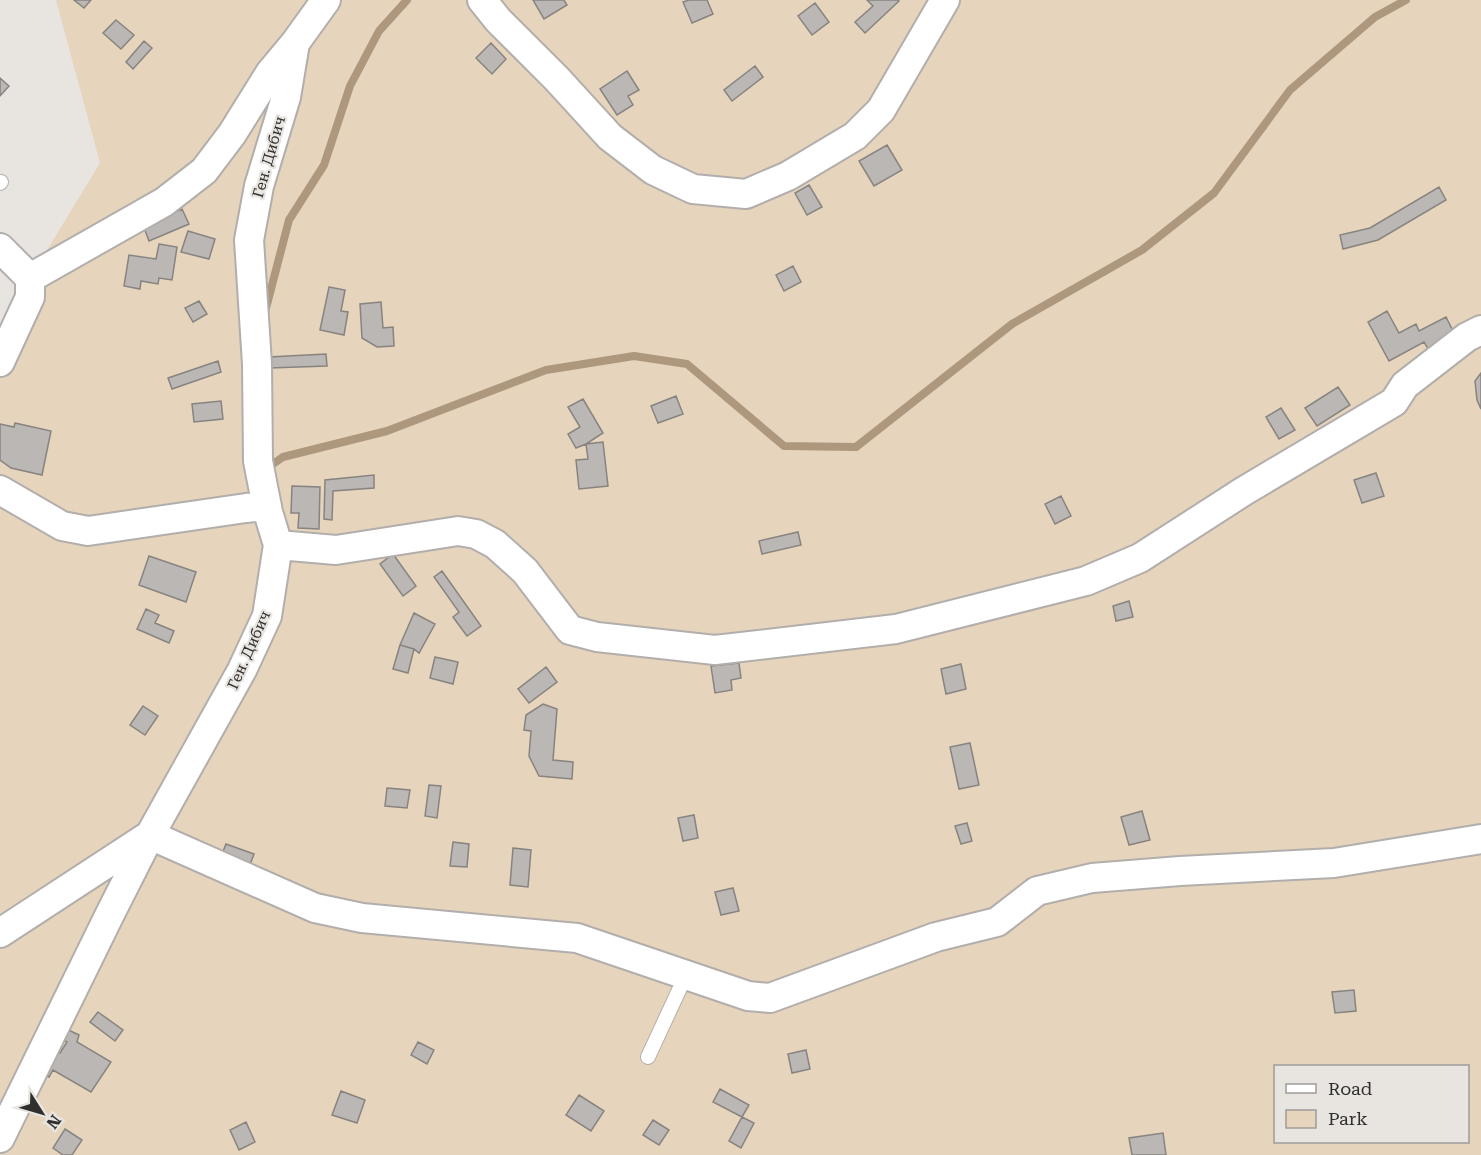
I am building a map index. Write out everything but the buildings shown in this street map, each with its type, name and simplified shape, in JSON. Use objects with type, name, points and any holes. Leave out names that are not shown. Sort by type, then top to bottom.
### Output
[{"type":"street","points":[[30,278],[164,202],[204,171],[232,134],[270,73],[326,0]]},
{"type":"street","points":[[482,0],[498,20],[610,137],[653,170],[693,189],[746,194],[788,176],[855,136],[881,110],[945,0]]},
{"type":"street","name":"Ген. Дибич","points":[[0,1138],[150,835],[242,670],[267,616],[278,545],[258,461],[258,364],[249,240],[259,186],[286,97],[295,43]]},
{"type":"street","points":[[0,248],[30,278],[30,297],[3,346]]},
{"type":"street","points":[[278,545],[336,550],[458,531],[476,534],[495,544],[525,571],[570,630],[597,637],[715,650],[896,629],[1086,581],[1140,558],[1244,491],[1394,402],[1405,385],[1467,336],[1481,330]]},
{"type":"street","points":[[0,490],[62,526],[88,531],[267,506]]},
{"type":"street","points":[[0,933],[150,835],[315,908],[362,918],[577,938],[748,996],[770,998],[936,937],[997,922],[1037,891],[1092,878],[1334,863],[1481,839]]},
{"type":"lane","points":[[648,1057],[686,975]]},
{"type":"green space","points":[[56,0],[1481,0],[1481,1155],[0,1155],[0,362],[30,278],[100,163]]},
{"type":"waterway","points":[[265,312],[289,220],[324,165],[350,86],[379,31],[407,0]]},
{"type":"waterway","points":[[267,468],[283,457],[387,431],[546,370],[634,356],[687,364],[784,446],[856,447],[1012,324],[1142,250],[1214,193],[1290,90],[1375,17],[1406,0]]}]
